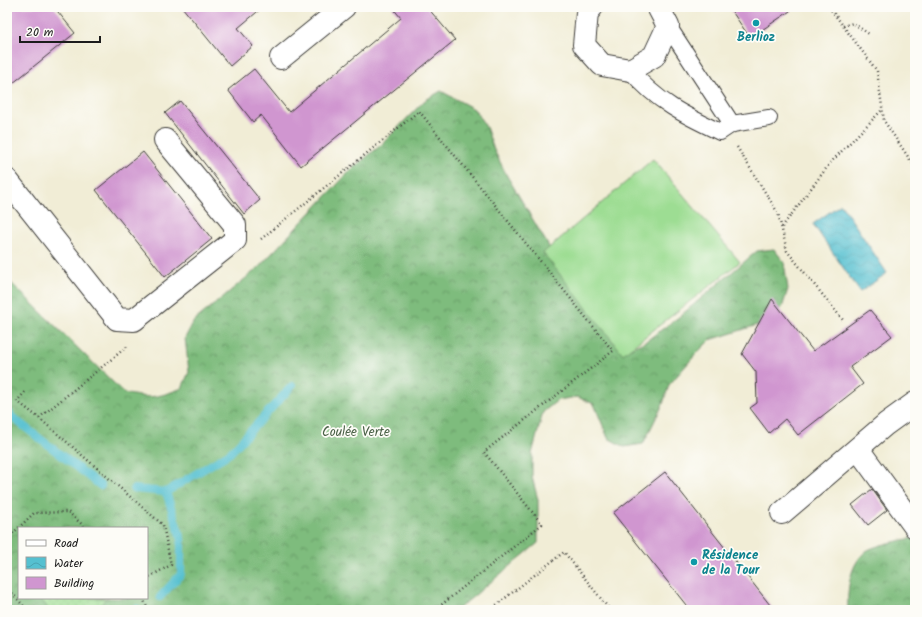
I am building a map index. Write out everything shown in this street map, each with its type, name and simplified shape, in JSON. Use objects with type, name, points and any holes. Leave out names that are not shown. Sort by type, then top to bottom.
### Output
[{"type":"street","points":[[281,58],[344,7]]},
{"type":"street","points":[[592,7],[587,13],[584,45],[602,65],[630,70],[654,56],[668,26],[658,7]]},
{"type":"street","points":[[7,180],[117,319],[134,320],[235,240],[235,225],[165,140]]},
{"type":"street","points":[[782,513],[915,403]]},
{"type":"street","points":[[858,449],[915,527]]},
{"type":"lane","points":[[668,26],[726,128]]},
{"type":"lane","points":[[630,70],[644,87],[678,112],[726,128],[769,118]]},
{"type":"path","points":[[829,7],[877,71],[884,121],[915,167]]},
{"type":"path","points":[[843,26],[853,23],[869,34]]},
{"type":"path","points":[[257,242],[419,111],[613,351],[484,452],[542,524],[435,610]]},
{"type":"path","points":[[782,227],[831,162],[882,111]]},
{"type":"path","points":[[726,128],[778,213],[787,251],[843,320]]},
{"type":"path","points":[[39,418],[133,343]]},
{"type":"path","points":[[25,392],[17,400],[163,526],[171,565],[148,577]]},
{"type":"path","points":[[19,527],[34,513],[68,512],[85,527]]},
{"type":"path","points":[[7,539],[18,528]]},
{"type":"path","points":[[490,610],[564,552],[610,610]]},
{"type":"path","points":[[7,587],[27,610]]},
{"type":"path","points":[[143,599],[148,610]]},
{"type":"green space","name":"Coulée Verte","points":[[441,91],[474,109],[486,127],[494,150],[507,176],[564,272],[602,320],[613,342],[627,350],[646,341],[680,316],[757,251],[774,249],[784,262],[788,289],[782,308],[770,321],[710,340],[669,385],[663,404],[643,444],[624,447],[608,438],[594,404],[577,397],[558,400],[543,412],[532,454],[532,477],[538,500],[538,543],[457,610],[7,610],[7,279],[124,393],[147,397],[166,394],[182,388],[189,372],[185,338],[194,321],[258,268],[353,168],[380,146],[424,101]]},
{"type":"green space","points":[[653,159],[740,262],[623,354],[543,253]]},
{"type":"green space","points":[[915,538],[915,610],[848,610],[848,595],[852,571],[855,564],[865,552],[881,545]]},
{"type":"green space","points":[[41,599],[105,599],[97,610],[49,610]]},
{"type":"water","points":[[841,204],[887,273],[860,292],[813,224]]},
{"type":"building","points":[[7,7],[54,7],[75,33],[7,88]]},
{"type":"building","points":[[182,7],[263,7],[238,28],[253,46],[230,66]]},
{"type":"building","points":[[392,7],[427,7],[455,40],[301,166],[261,115],[253,122],[228,90],[254,69],[289,112],[401,18]]},
{"type":"building","name":"Berlioz","points":[[729,7],[796,7],[750,38]]},
{"type":"building","points":[[180,101],[260,200],[244,214],[165,113]]},
{"type":"building","points":[[143,152],[212,239],[165,277],[96,190]]},
{"type":"building","points":[[772,299],[813,351],[870,310],[892,336],[850,367],[863,384],[798,435],[785,419],[769,433],[750,408],[757,403],[756,372],[742,354]]},
{"type":"building","name":"Résidence de la Tour","points":[[665,472],[774,610],[690,610],[613,513]]},
{"type":"building","points":[[872,489],[887,510],[868,525],[852,505]]},
{"type":"waterway","points":[[134,489],[166,492],[230,453],[292,386]]},
{"type":"waterway","points":[[7,410],[12,417],[101,486]]},
{"type":"waterway","points":[[160,597],[181,574],[181,538],[166,492]]},
{"type":"place","name":"Berlioz","points":[[756,23]]},
{"type":"place","name":"Résidence de la Tour","points":[[694,562]]}]
